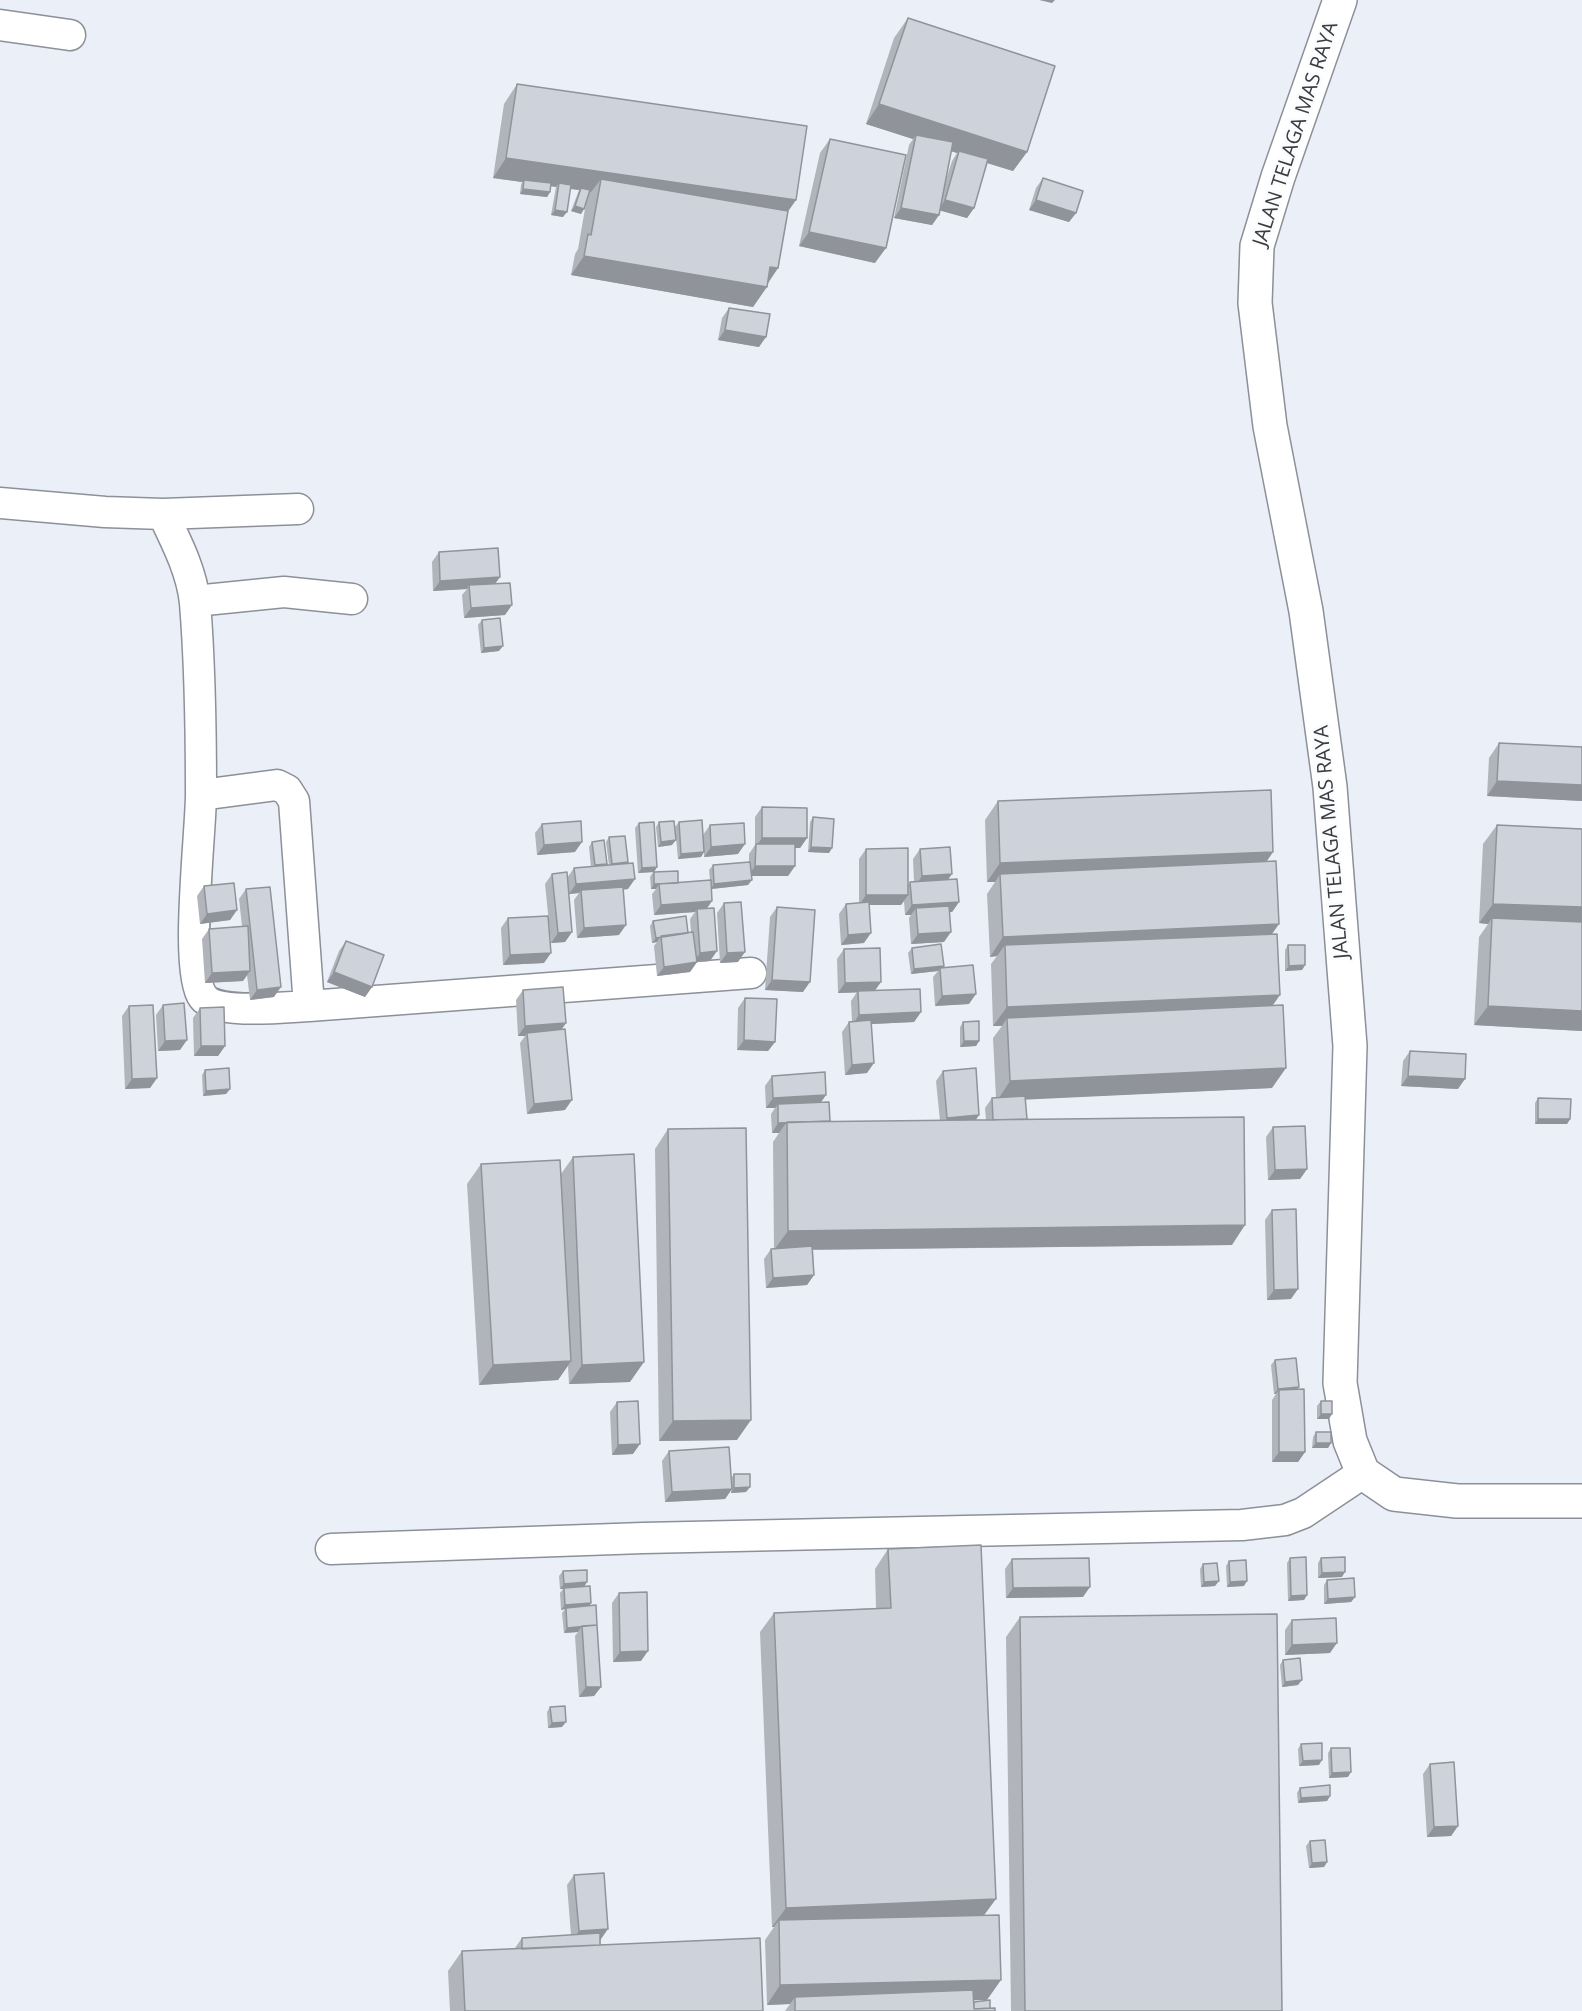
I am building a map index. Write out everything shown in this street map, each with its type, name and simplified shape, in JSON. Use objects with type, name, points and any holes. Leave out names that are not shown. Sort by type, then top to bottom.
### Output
[{"type":"main road","name":"JALAN TELAGA MAS RAYA","points":[[1340,0],[1278,177],[1257,246],[1255,303],[1270,426],[1306,611],[1330,787],[1350,1046],[1340,1383],[1350,1441],[1363,1473]]},
{"type":"main road","points":[[1363,1473],[1394,1494],[1457,1501],[1582,1501]]},
{"type":"street","points":[[0,25],[70,35]]},
{"type":"street","points":[[0,502],[105,512],[163,514],[298,509]]},
{"type":"street","points":[[163,514],[181,554],[195,601],[201,795],[194,931],[198,987],[204,999],[219,1006],[237,1008],[309,1006],[751,973]]},
{"type":"street","points":[[195,601],[284,592],[352,598]]},
{"type":"street","points":[[201,795],[277,785],[288,790],[294,801],[309,1006]]},
{"type":"street","points":[[331,1549],[643,1538],[1242,1525],[1285,1520],[1303,1513],[1363,1473]]},
{"type":"building","points":[[908,18],[1055,66],[1027,152],[879,104]]},
{"type":"building","points":[[517,84],[807,126],[796,200],[506,158]]},
{"type":"building","points":[[916,135],[953,142],[939,215],[901,208]]},
{"type":"building","points":[[830,139],[906,155],[886,248],[809,232]]},
{"type":"building","points":[[959,151],[988,159],[974,208],[945,200]]},
{"type":"building","points":[[1043,178],[1083,191],[1076,213],[1036,200]]},
{"type":"building","points":[[601,179],[788,211],[778,268],[770,267],[767,287],[584,256],[588,234],[591,235]]},
{"type":"building","points":[[524,180],[551,183],[550,192],[523,189]]},
{"type":"building","points":[[559,183],[571,185],[567,212],[555,210]]},
{"type":"building","points":[[581,188],[590,190],[584,209],[575,206]]},
{"type":"building","points":[[729,308],[770,314],[766,337],[725,330]]},
{"type":"building","points":[[498,548],[500,577],[440,581],[439,552]]},
{"type":"building","points":[[510,583],[512,605],[471,608],[469,585]]},
{"type":"building","points":[[500,618],[503,646],[484,648],[482,620]]},
{"type":"building","points":[[1499,743],[1582,747],[1582,785],[1497,781]]},
{"type":"building","points":[[1271,790],[1273,852],[1000,863],[998,801]]},
{"type":"building","points":[[762,807],[807,808],[807,838],[762,838]]},
{"type":"building","points":[[813,817],[834,819],[832,848],[811,847]]},
{"type":"building","points":[[702,820],[704,852],[681,854],[679,822]]},
{"type":"building","points":[[581,821],[582,842],[544,845],[542,824]]},
{"type":"building","points":[[674,821],[676,840],[661,842],[659,822]]},
{"type":"building","points":[[654,822],[657,867],[642,868],[639,823]]},
{"type":"building","points":[[744,823],[745,844],[711,847],[710,825]]},
{"type":"building","points":[[1497,825],[1582,829],[1582,907],[1493,904]]},
{"type":"building","points":[[625,836],[628,862],[612,864],[609,837]]},
{"type":"building","points":[[604,840],[607,864],[595,865],[592,842]]},
{"type":"building","points":[[756,844],[795,844],[795,866],[755,866]]},
{"type":"building","points":[[950,847],[952,874],[922,876],[920,849]]},
{"type":"building","points":[[908,848],[908,895],[866,895],[866,849]]},
{"type":"building","points":[[1276,861],[1279,924],[1003,937],[1000,874]]},
{"type":"building","points":[[750,862],[752,880],[714,884],[713,865]]},
{"type":"building","points":[[633,863],[635,879],[576,884],[574,868]]},
{"type":"building","points":[[678,871],[678,883],[654,884],[654,872]]},
{"type":"building","points":[[567,872],[572,932],[558,933],[552,874]]},
{"type":"building","points":[[957,879],[959,902],[912,905],[910,882]]},
{"type":"building","points":[[711,880],[712,901],[661,905],[659,884]]},
{"type":"building","points":[[234,883],[237,910],[207,914],[204,886]]},
{"type":"building","points":[[270,887],[281,987],[257,990],[246,889]]},
{"type":"building","points":[[623,887],[626,925],[584,928],[581,890]]},
{"type":"building","points":[[741,902],[745,952],[727,953],[724,903]]},
{"type":"building","points":[[869,902],[871,933],[848,935],[846,904]]},
{"type":"building","points":[[949,906],[951,932],[918,934],[916,908]]},
{"type":"building","points":[[777,907],[815,910],[810,982],[772,980]]},
{"type":"building","points":[[714,908],[717,951],[700,953],[697,909]]},
{"type":"building","points":[[548,916],[551,953],[510,955],[508,918]]},
{"type":"building","points":[[686,916],[688,933],[656,938],[653,921]]},
{"type":"building","points":[[1492,918],[1582,922],[1582,1011],[1488,1006]]},
{"type":"building","points":[[248,926],[250,971],[212,973],[209,929]]},
{"type":"building","points":[[693,932],[697,962],[664,967],[661,936]]},
{"type":"building","points":[[1277,934],[1280,995],[1007,1007],[1005,945]]},
{"type":"building","points":[[346,941],[384,955],[372,987],[334,972]]},
{"type":"building","points":[[941,944],[944,966],[914,969],[912,948]]},
{"type":"building","points":[[1288,945],[1305,945],[1305,965],[1289,966]]},
{"type":"building","points":[[880,948],[881,982],[845,983],[844,949]]},
{"type":"building","points":[[973,965],[976,994],[942,996],[940,968]]},
{"type":"building","points":[[563,987],[566,1023],[525,1026],[523,990]]},
{"type":"building","points":[[920,989],[921,1012],[859,1015],[858,991]]},
{"type":"building","points":[[745,998],[777,999],[775,1042],[744,1040]]},
{"type":"building","points":[[184,1003],[187,1040],[165,1041],[163,1005]]},
{"type":"building","points":[[153,1005],[157,1078],[132,1079],[129,1006]]},
{"type":"building","points":[[1283,1005],[1286,1068],[1010,1081],[1007,1018]]},
{"type":"building","points":[[224,1007],[225,1046],[201,1046],[200,1008]]},
{"type":"building","points":[[871,1020],[874,1063],[852,1065],[849,1022]]},
{"type":"building","points":[[979,1021],[979,1041],[964,1041],[963,1022]]},
{"type":"building","points":[[565,1029],[572,1100],[534,1104],[527,1033]]},
{"type":"building","points":[[1410,1051],[1466,1054],[1465,1079],[1408,1076]]},
{"type":"building","points":[[229,1068],[230,1089],[206,1091],[205,1070]]},
{"type":"building","points":[[976,1068],[979,1115],[947,1118],[943,1071]]},
{"type":"building","points":[[825,1072],[826,1095],[773,1098],[772,1076]]},
{"type":"building","points":[[1025,1096],[1027,1119],[993,1120],[992,1098]]},
{"type":"building","points":[[1538,1098],[1571,1099],[1570,1119],[1538,1119]]},
{"type":"building","points":[[829,1102],[830,1121],[778,1123],[778,1104]]},
{"type":"building","points":[[1244,1117],[1245,1225],[788,1231],[787,1122]]},
{"type":"building","points":[[1305,1126],[1307,1169],[1275,1170],[1273,1127]]},
{"type":"building","points":[[746,1128],[751,1420],[673,1421],[668,1129]]},
{"type":"building","points":[[634,1154],[644,1362],[582,1365],[573,1157]]},
{"type":"building","points":[[560,1160],[571,1361],[493,1365],[481,1164]]},
{"type":"building","points":[[1296,1209],[1298,1289],[1274,1290],[1272,1210]]},
{"type":"building","points":[[812,1246],[814,1275],[773,1278],[771,1249]]},
{"type":"building","points":[[1296,1358],[1299,1387],[1278,1389],[1275,1360]]},
{"type":"building","points":[[1304,1389],[1305,1452],[1279,1452],[1279,1390]]},
{"type":"building","points":[[638,1401],[640,1444],[618,1445],[617,1402]]},
{"type":"building","points":[[1321,1401],[1332,1401],[1332,1414],[1321,1414]]},
{"type":"building","points":[[1316,1432],[1331,1432],[1331,1443],[1316,1443]]},
{"type":"building","points":[[729,1447],[732,1489],[672,1492],[669,1451]]},
{"type":"building","points":[[734,1474],[750,1474],[750,1487],[734,1488]]},
{"type":"building","points":[[981,1545],[996,1899],[786,1908],[774,1613],[891,1608],[888,1549]]},
{"type":"building","points":[[1306,1557],[1307,1595],[1291,1596],[1290,1558]]},
{"type":"building","points":[[1345,1557],[1345,1572],[1322,1573],[1321,1558]]},
{"type":"building","points":[[1089,1558],[1090,1587],[1013,1588],[1012,1559]]},
{"type":"building","points":[[1246,1560],[1247,1581],[1230,1582],[1229,1561]]},
{"type":"building","points":[[1217,1563],[1219,1581],[1204,1582],[1203,1564]]},
{"type":"building","points":[[587,1570],[587,1582],[564,1584],[563,1571]]},
{"type":"building","points":[[1354,1578],[1355,1597],[1328,1599],[1327,1580]]},
{"type":"building","points":[[590,1586],[591,1603],[565,1605],[564,1588]]},
{"type":"building","points":[[647,1592],[648,1651],[620,1652],[619,1593]]},
{"type":"building","points":[[596,1605],[597,1625],[567,1628],[566,1608]]},
{"type":"building","points":[[1277,1614],[1282,2011],[1025,2011],[1020,1617]]},
{"type":"building","points":[[1336,1618],[1337,1643],[1292,1645],[1292,1620]]},
{"type":"building","points":[[597,1625],[601,1687],[586,1687],[582,1626]]},
{"type":"building","points":[[1300,1658],[1302,1680],[1285,1682],[1283,1660]]},
{"type":"building","points":[[565,1706],[566,1722],[552,1723],[550,1707]]},
{"type":"building","points":[[1322,1743],[1322,1760],[1303,1761],[1301,1744]]},
{"type":"building","points":[[1331,1748],[1350,1748],[1351,1772],[1332,1773]]},
{"type":"building","points":[[1454,1762],[1458,1826],[1434,1827],[1430,1764]]},
{"type":"building","points":[[1330,1785],[1330,1796],[1301,1798],[1300,1788]]},
{"type":"building","points":[[1325,1840],[1327,1862],[1312,1863],[1310,1841]]},
{"type":"building","points":[[604,1873],[608,1929],[579,1931],[574,1875]]},
{"type":"building","points":[[999,1915],[1001,1980],[780,1985],[779,1920]]},
{"type":"building","points":[[600,1933],[600,1945],[522,1949],[522,1938]]},
{"type":"building","points":[[760,1938],[763,2011],[465,2011],[462,1951]]},
{"type":"building","points":[[973,1990],[974,2009],[995,2008],[995,2011],[795,2011],[795,1997]]},
{"type":"building","points":[[990,2000],[990,2008],[974,2009],[974,2002]]}]
